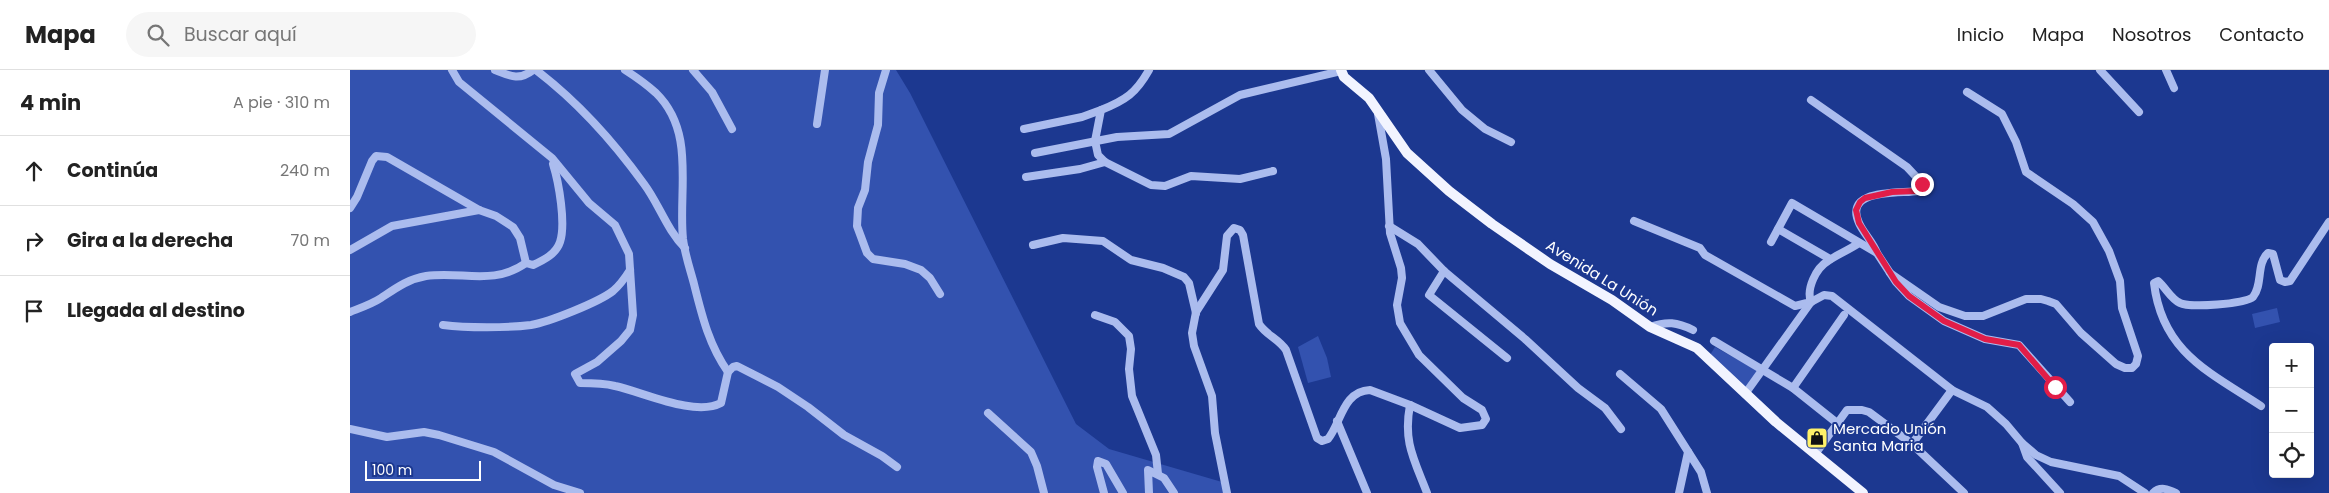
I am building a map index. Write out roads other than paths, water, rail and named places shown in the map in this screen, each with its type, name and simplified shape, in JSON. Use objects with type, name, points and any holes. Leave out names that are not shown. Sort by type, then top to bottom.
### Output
[{"type":"main road","name":"Avenida La Unión","points":[[1341,70],[1344,77],[1369,98],[1407,153],[1449,191],[1492,224],[1550,264],[1612,300],[1650,327],[1697,348],[1744,394],[1864,493]]},
{"type":"street","points":[[452,70],[459,82],[552,158],[588,203],[615,225],[629,254],[633,315],[630,330],[621,341],[597,362],[575,374],[580,383],[601,383],[690,406],[707,408],[721,403],[728,372],[737,366],[778,387],[844,435],[898,467]]},
{"type":"street","points":[[495,70],[514,78],[526,76],[535,70],[574,100],[643,182],[676,239],[685,248]]},
{"type":"street","points":[[626,70],[657,94],[679,131],[683,168],[685,248],[708,336],[716,355],[728,372]]},
{"type":"street","points":[[693,70],[712,92],[732,129]]},
{"type":"street","points":[[817,124],[825,70]]},
{"type":"street","points":[[886,70],[879,93],[878,125],[868,162],[866,190],[858,208],[857,226],[867,253],[873,259],[905,264],[921,270],[930,278],[940,294]]},
{"type":"street","points":[[1024,129],[1082,117],[1123,102],[1139,87],[1149,70]]},
{"type":"street","points":[[1035,153],[1095,140],[1169,134],[1240,95],[1341,70]]},
{"type":"street","points":[[1429,70],[1462,110],[1485,128],[1511,142]]},
{"type":"street","points":[[2100,70],[2139,112]]},
{"type":"street","points":[[2166,70],[2174,88]]},
{"type":"street","points":[[1890,273],[1939,306],[1965,316],[1983,316],[2026,299],[2048,301],[2056,304],[2081,333],[2116,364],[2125,368],[2132,368],[2136,364],[2138,356],[2122,308],[2120,281],[2109,251],[2093,222],[2073,204],[2026,172],[2016,142],[2002,114],[1967,92]]},
{"type":"street","points":[[1811,100],[1907,167],[1922,184],[1918,191],[1892,192],[1865,198],[1860,202],[1856,210],[1859,223],[1874,244],[1877,253],[1890,273],[1909,296],[1944,321],[1985,339],[2019,345],[2070,402]]},
{"type":"street","points":[[1101,110],[1095,140],[1098,155],[1105,162],[1152,185],[1165,186],[1191,176],[1240,179],[1273,171]]},
{"type":"street","points":[[1227,493],[1216,433],[1212,396],[1194,346],[1192,333],[1196,312],[1223,270],[1228,236],[1232,229],[1237,228],[1243,235],[1258,324],[1264,332],[1282,343],[1286,350],[1317,438],[1322,441],[1328,439],[1342,410],[1363,390],[1370,390],[1410,405],[1460,428],[1482,425],[1486,419],[1482,410],[1463,398],[1418,355],[1400,323],[1397,305],[1402,278],[1401,268],[1389,226],[1386,159],[1378,110]]},
{"type":"street","points":[[350,208],[357,197],[372,161],[380,156],[479,210],[496,216],[513,227],[520,238],[526,263]]},
{"type":"street","points":[[350,312],[381,298],[392,289],[407,281],[425,276],[496,276],[514,271],[526,263],[534,265],[554,252],[560,242],[562,220],[556,173],[552,158]]},
{"type":"street","points":[[1026,177],[1080,169],[1105,162]]},
{"type":"street","points":[[1771,242],[1792,203],[1877,253]]},
{"type":"street","points":[[350,250],[392,226],[479,210]]},
{"type":"street","points":[[1634,221],[1700,248],[1705,255],[1791,304],[1801,305],[1824,295],[1841,301],[1952,390],[1987,407],[2006,424],[2022,443],[2036,454],[2050,462],[2119,476],[2145,493]]},
{"type":"street","points":[[2261,406],[2202,368],[2180,348],[2166,326],[2158,305],[2154,283],[2158,281],[2175,300],[2188,306],[2244,302],[2252,297],[2256,291],[2262,260],[2268,253],[2273,254],[2280,280],[2282,282],[2290,281],[2329,222]]},
{"type":"street","points":[[1389,226],[1418,244],[1444,271],[1578,388],[1605,408],[1621,429]]},
{"type":"street","points":[[1778,230],[1830,260]]},
{"type":"street","points":[[1033,245],[1063,238],[1103,241],[1131,260],[1163,268],[1184,277],[1189,283],[1196,312]]},
{"type":"street","points":[[1744,394],[1811,302],[1810,291],[1818,271],[1830,260],[1859,244]]},
{"type":"street","points":[[443,325],[456,327],[504,326],[542,322],[602,298],[618,286],[631,268]]},
{"type":"street","points":[[1444,271],[1429,295],[1507,358]]},
{"type":"street","points":[[1095,315],[1115,322],[1129,336],[1131,349],[1129,369],[1132,396],[1156,455],[1158,474]]},
{"type":"street","points":[[1793,388],[1844,315]]},
{"type":"street","points":[[1650,327],[1668,321],[1693,330]]},
{"type":"street","points":[[1714,341],[1793,388],[1838,423]]},
{"type":"street","points":[[1620,374],[1661,409],[1701,472],[1707,493]]},
{"type":"street","points":[[1912,444],[1952,390]]},
{"type":"street","points":[[1410,405],[1406,425],[1407,438],[1427,493]]},
{"type":"street","points":[[1816,453],[1847,410],[1862,410],[1869,412],[1912,444],[1945,473],[1964,493]]},
{"type":"street","points":[[988,413],[1031,452],[1038,466],[1044,493]]},
{"type":"street","points":[[1337,421],[1367,493]]},
{"type":"street","points":[[350,429],[388,437],[424,432],[439,435],[494,452],[554,485],[580,493]]},
{"type":"street","points":[[2022,443],[2027,457],[2060,493]]},
{"type":"street","points":[[1679,493],[1688,452]]},
{"type":"street","points":[[1104,493],[1097,467],[1098,461],[1106,464],[1123,493]]},
{"type":"street","points":[[1149,493],[1148,471],[1164,478],[1174,493]]},
{"type":"street","points":[[2153,493],[2156,490],[2165,488],[2176,493]]},
{"type":"place","name":"Mercado Unión Santa Maria","points":[[1817,438]]}]
